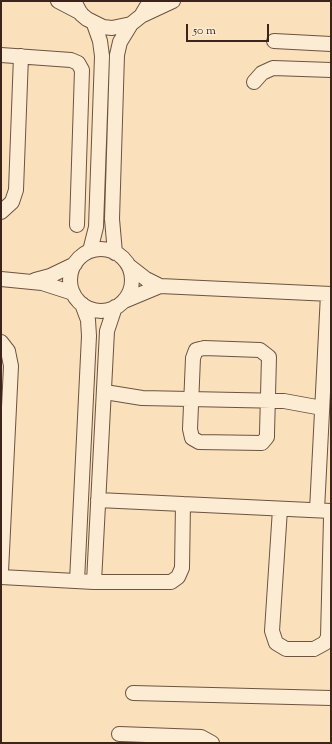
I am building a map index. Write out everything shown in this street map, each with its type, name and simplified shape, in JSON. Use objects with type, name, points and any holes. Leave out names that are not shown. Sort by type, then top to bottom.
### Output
[{"type":"street","points":[[58,1],[81,14],[94,24],[112,28],[136,20],[173,1]]},
{"type":"street","points":[[74,1],[81,14]]},
{"type":"street","points":[[115,253],[112,219],[117,55],[120,42],[150,1]]},
{"type":"street","points":[[90,251],[96,227],[102,56],[101,46],[94,24]]},
{"type":"street","points":[[274,41],[331,44]]},
{"type":"street","points":[[1,55],[71,60],[81,66],[83,73],[77,225]]},
{"type":"street","points":[[1,212],[12,202],[16,190],[21,56]]},
{"type":"street","points":[[254,82],[262,72],[273,68],[331,70]]},
{"type":"street","points":[[79,166],[99,166]]},
{"type":"street","points":[[32,281],[50,276],[75,264],[82,256],[90,251],[103,250],[115,253],[146,279],[160,286],[329,294],[322,402],[324,511],[98,500]]},
{"type":"street","points":[[75,264],[70,281],[73,293],[82,304],[88,308],[102,311],[160,286]]},
{"type":"street","points":[[94,582],[107,331],[110,319],[131,284],[128,265]]},
{"type":"street","points":[[1,279],[32,281],[53,285],[73,293]]},
{"type":"street","points":[[77,581],[90,336],[88,320],[82,304]]},
{"type":"street","points":[[1,342],[8,351],[11,366],[1,572]]},
{"type":"street","points":[[204,348],[260,350],[267,354],[270,361],[268,401],[267,437],[262,442],[258,444],[195,441],[190,434],[193,358],[196,350],[204,348]]},
{"type":"street","points":[[104,398],[322,402]]},
{"type":"street","points":[[1,577],[94,582],[167,583],[175,580],[182,568],[183,504]]},
{"type":"street","points":[[280,509],[272,631],[276,643],[286,649],[314,649],[325,643],[328,637],[331,518]]},
{"type":"street","points":[[133,693],[331,698]]},
{"type":"street","points":[[119,734],[201,737],[212,743]]}]
